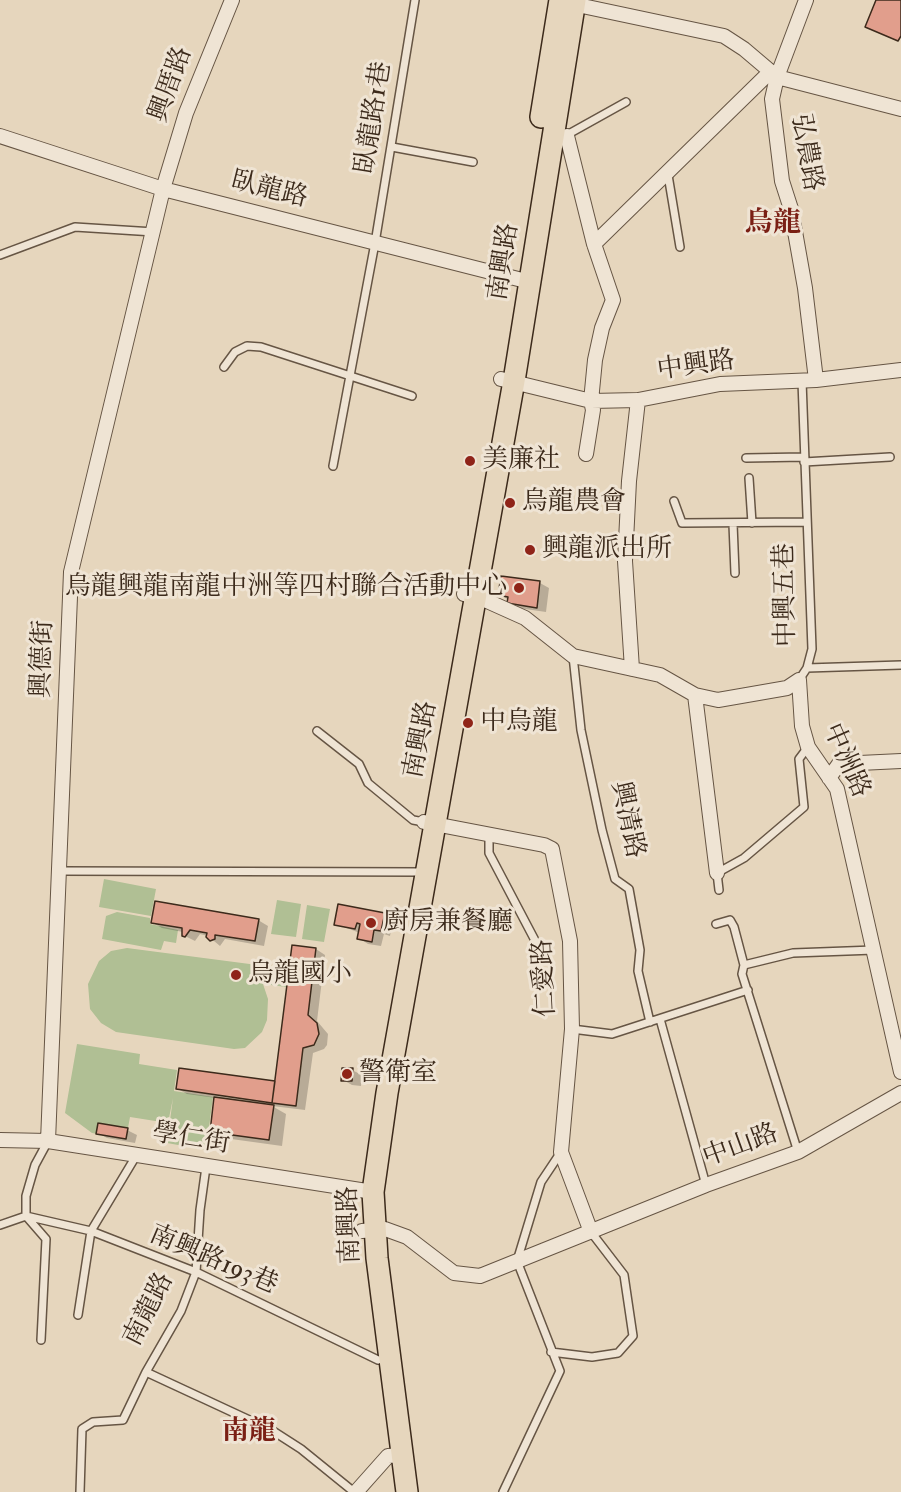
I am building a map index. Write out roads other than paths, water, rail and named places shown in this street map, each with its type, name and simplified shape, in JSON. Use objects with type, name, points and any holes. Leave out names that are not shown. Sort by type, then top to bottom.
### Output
[{"type":"main road","name":"南興路","points":[[524,280],[555,134],[567,1]]},
{"type":"main road","name":"南興路","points":[[407,1492],[394,1456],[378,1360],[367,1191],[387,1093],[429,823],[508,380],[567,1]]},
{"type":"main road","name":"南興路","points":[[368,1230],[394,1456],[393,1492]]},
{"type":"street","name":"興厝路","points":[[163,189],[186,113],[232,0]]},
{"type":"street","points":[[594,244],[774,75],[806,0]]},
{"type":"street","points":[[567,1],[724,36],[744,49],[774,75],[901,109]]},
{"type":"street","name":"弘農路","points":[[774,75],[773,125],[782,181],[795,232],[809,380]]},
{"type":"street","points":[[555,134],[614,300],[602,328],[586,454]]},
{"type":"street","name":"臥龍路","points":[[0,136],[163,189],[524,280]]},
{"type":"street","name":"興德街","points":[[48,1141],[71,572],[163,189]]},
{"type":"street","name":"中興路","points":[[508,380],[591,401],[638,400],[720,384],[809,380],[901,370]]},
{"type":"street","points":[[632,669],[625,561],[629,482],[638,400]]},
{"type":"street","points":[[470,595],[525,618],[573,656],[660,675],[695,695],[718,700],[787,688],[799,680]]},
{"type":"street","name":"中洲路","points":[[799,680],[802,726],[808,747],[837,789],[901,1072]]},
{"type":"street","points":[[695,695],[717,873]]},
{"type":"street","points":[[829,778],[839,765],[901,761]]},
{"type":"street","name":"仁愛路","points":[[429,823],[544,845],[552,849],[570,941],[572,1029],[561,1152],[591,1233]]},
{"type":"street","name":"中山路","points":[[368,1230],[385,1229],[407,1237],[454,1273],[480,1276],[706,1185],[798,1152],[901,1093]]},
{"type":"street","name":"學仁街","points":[[0,1140],[48,1141],[367,1191]]},
{"type":"street","points":[[355,1492],[394,1456]]},
{"type":"lane","name":"臥龍路1巷","points":[[333,466],[392,147],[415,0]]},
{"type":"lane","points":[[555,134],[626,102]]},
{"type":"lane","points":[[392,147],[473,162]]},
{"type":"lane","points":[[668,174],[680,247]]},
{"type":"lane","points":[[0,255],[75,227],[154,232]]},
{"type":"lane","points":[[224,367],[235,352],[247,346],[261,347],[412,396]]},
{"type":"lane","name":"中興五巷","points":[[799,680],[807,668],[812,649],[804,459],[809,380]]},
{"type":"lane","points":[[746,458],[890,457]]},
{"type":"lane","points":[[749,478],[752,523]]},
{"type":"lane","name":"中興五巷","points":[[674,501],[682,523],[807,522]]},
{"type":"lane","points":[[733,524],[735,573]]},
{"type":"lane","name":"興清路","points":[[573,656],[581,730],[602,830],[615,879],[629,889],[640,950],[638,971],[650,1022]]},
{"type":"lane","name":"中興五巷","points":[[807,668],[901,665]]},
{"type":"lane","points":[[317,731],[359,764],[368,783],[413,820],[429,823]]},
{"type":"lane","points":[[719,890],[717,873],[744,858],[804,807],[798,759],[808,747]]},
{"type":"lane","points":[[489,835],[489,853],[539,948]]},
{"type":"lane","points":[[60,871],[421,872]]},
{"type":"lane","points":[[716,924],[730,920],[744,965],[742,974],[798,1152]]},
{"type":"lane","points":[[744,965],[793,953],[874,950]]},
{"type":"lane","points":[[572,1029],[612,1034],[748,990]]},
{"type":"lane","points":[[660,1019],[706,1185]]},
{"type":"lane","points":[[41,1341],[46,1239],[26,1216],[26,1196],[35,1165],[48,1141]]},
{"type":"lane","points":[[503,1492],[560,1371],[517,1261],[541,1182],[561,1152]]},
{"type":"lane","points":[[78,1315],[91,1231],[136,1156]]},
{"type":"lane","name":"南龍路","points":[[80,1492],[82,1429],[93,1422],[109,1423],[123,1420],[146,1372],[182,1311],[196,1272],[200,1210],[206,1167]]},
{"type":"lane","points":[[0,1226],[26,1216]]},
{"type":"lane","name":"南興路193巷","points":[[26,1216],[91,1231],[196,1272],[378,1360]]},
{"type":"lane","points":[[551,1352],[592,1356],[618,1353],[633,1336],[624,1275],[591,1233]]},
{"type":"lane","points":[[146,1372],[273,1431],[355,1492]]},
{"type":"place","name":"美廉社","points":[[470,461]]},
{"type":"place","name":"烏龍農會","points":[[510,503]]},
{"type":"place","name":"興龍派出所","points":[[530,550]]},
{"type":"place","name":"烏龍興龍南龍中洲等四村聯合活動中心","points":[[519,588]]},
{"type":"place","name":"中烏龍","points":[[468,723]]},
{"type":"place","name":"廚房兼餐廳","points":[[371,923]]},
{"type":"place","name":"烏龍國小","points":[[236,975]]},
{"type":"place","name":"警衛室","points":[[347,1074]]},
{"type":"district","name":"烏龍","points":[[773,225]]},
{"type":"district","name":"南龍","points":[[249,1433]]}]
